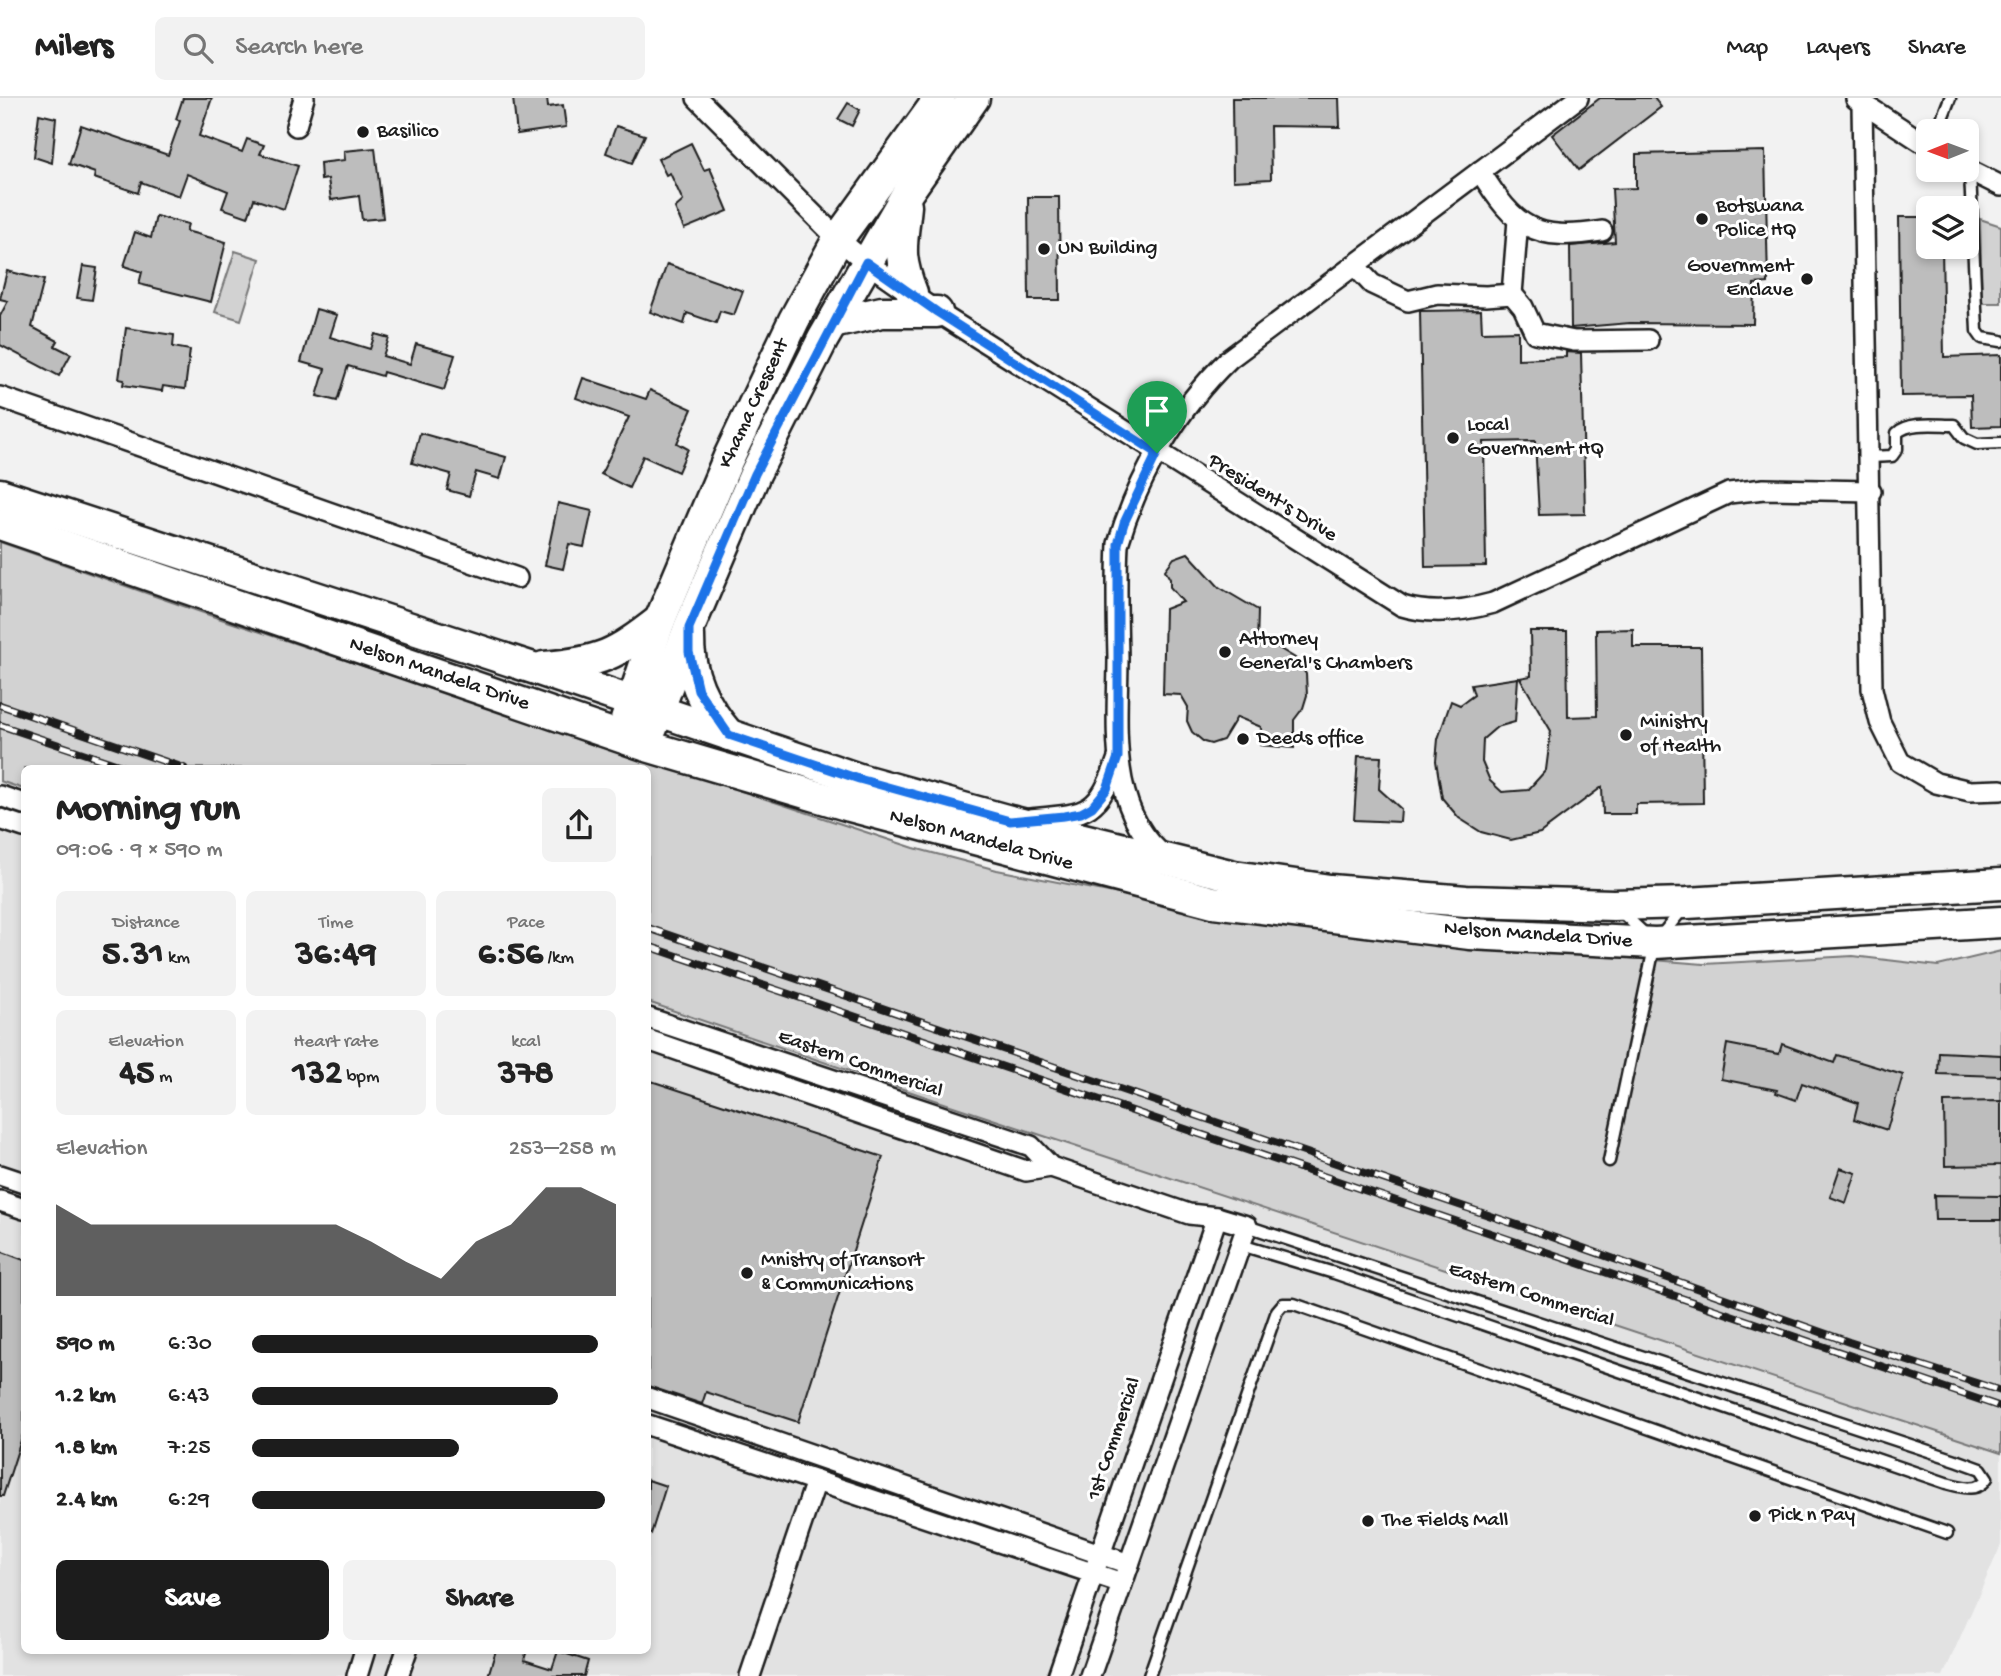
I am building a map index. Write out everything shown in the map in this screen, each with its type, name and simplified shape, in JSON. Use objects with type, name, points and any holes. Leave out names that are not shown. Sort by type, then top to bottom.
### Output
[{"type":"main road","name":"Khama Crescent","points":[[634,742],[644,706],[660,620],[728,459],[794,320],[838,239],[940,98]]},
{"type":"main road","name":"Khama Crescent","points":[[644,706],[689,628],[755,474],[832,323],[908,192],[974,98]]},
{"type":"main road","points":[[908,192],[901,266],[912,293]]},
{"type":"main road","points":[[832,323],[882,312],[937,312]]},
{"type":"main road","name":"Nelson Mandela Drive","points":[[0,494],[533,668],[859,779],[1010,821],[1234,876],[1330,890],[1466,901],[1613,905],[2001,884]]},
{"type":"main road","name":"Nelson Mandela Drive","points":[[0,524],[634,742],[990,845],[1213,902],[1470,934],[1655,943],[2001,922]]},
{"type":"main road","points":[[533,668],[573,664],[606,656],[619,651],[660,620]]},
{"type":"main road","points":[[689,628],[689,652],[698,690],[729,735]]},
{"type":"street","points":[[296,126],[304,98]]},
{"type":"street","name":"President's Drive","points":[[697,98],[838,239],[866,262],[937,312],[1157,453],[1388,599],[1418,611],[1470,610],[1493,603],[1729,493],[1765,489],[1871,491]]},
{"type":"street","points":[[1171,861],[1153,847],[1136,820],[1127,798],[1118,757],[1118,544],[1124,523],[1157,453],[1212,374],[1229,359],[1578,98]]},
{"type":"street","points":[[1859,102],[1916,138]]},
{"type":"street","points":[[1859,102],[1871,491],[1872,689],[1880,722],[1900,762],[1936,783],[1970,791],[2001,790]]},
{"type":"street","points":[[1480,171],[1508,213],[1534,231],[1574,236],[1602,231]]},
{"type":"street","points":[[1979,175],[2001,187]]},
{"type":"street","points":[[1518,220],[1512,294],[1523,307],[1535,333],[1574,341],[1648,340]]},
{"type":"street","points":[[1354,265],[1372,284],[1408,301],[1437,294],[1512,294]]},
{"type":"street","points":[[0,397],[517,578]]},
{"type":"street","points":[[1010,821],[1081,813],[1092,807],[1107,789],[1118,757]]},
{"type":"street","points":[[0,796],[21,803]]},
{"type":"street","points":[[0,819],[21,826]]},
{"type":"street","name":"Eastern Commercial","points":[[651,1019],[1031,1146],[1051,1167],[1189,1214],[1217,1217],[1247,1226]]},
{"type":"street","name":"Eastern Commercial","points":[[651,1041],[1026,1171],[1051,1167]]},
{"type":"street","points":[[0,1175],[21,1182]]},
{"type":"street","points":[[0,1201],[21,1208]]},
{"type":"street","points":[[1189,1214],[1210,1236],[1241,1245]]},
{"type":"street","name":"1st Commercial","points":[[1058,1676],[1217,1217]]},
{"type":"street","points":[[1090,1676],[1247,1226]]},
{"type":"street","points":[[651,1399],[1095,1563],[1122,1583]]},
{"type":"street","points":[[651,1426],[816,1481],[1095,1563],[1129,1564]]},
{"type":"street","points":[[750,1676],[816,1481]]},
{"type":"street","points":[[357,1676],[365,1654]]},
{"type":"street","points":[[398,1676],[406,1654]]},
{"type":"lane","points":[[1942,119],[1950,98]]},
{"type":"lane","points":[[1970,182],[1977,331],[1982,338],[2001,341]]},
{"type":"lane","points":[[1870,457],[1892,456],[1897,449],[1897,433],[1902,428],[1911,427],[1954,425],[1964,438],[1977,444],[2001,443]]},
{"type":"lane","points":[[1609,1161],[1655,943],[1687,903]]},
{"type":"lane","points":[[1613,905],[1655,943]]},
{"type":"lane","name":"Eastern Commercial","points":[[1241,1245],[1334,1273],[1946,1483],[1970,1488],[1980,1487],[1986,1482],[1987,1475],[1981,1469],[1959,1461],[1247,1226]]},
{"type":"lane","points":[[1149,1676],[1277,1311],[1283,1304],[1294,1304],[1947,1533]]},
{"type":"shaded area","points":[[1980,219],[2001,226],[2001,303],[1982,303]]},
{"type":"shaded area","points":[[235,251],[260,259],[241,320],[215,312]]},
{"type":"shaded area","points":[[0,542],[215,617],[914,848],[997,870],[1241,918],[1387,939],[1704,964],[1853,956],[1938,966],[2001,951],[2001,1453],[935,1100],[651,1003],[651,765],[21,765],[21,788],[0,781]]},
{"type":"shaded area","points":[[0,781],[21,788],[21,1654],[651,1654],[651,1003],[935,1100],[2001,1453],[2001,1545],[1943,1676],[0,1676]]},
{"type":"building","points":[[183,98],[212,98],[199,136],[242,152],[247,139],[264,145],[260,154],[298,166],[284,209],[254,199],[248,217],[222,208],[228,191],[187,174],[179,196],[141,182],[138,193],[94,178],[95,173],[69,164],[81,125],[168,155],[180,121],[176,119]]},
{"type":"building","points":[[513,98],[547,98],[548,107],[563,105],[566,127],[517,134]]},
{"type":"building","points":[[1232,98],[1339,98],[1340,127],[1270,126],[1271,179],[1233,181]]},
{"type":"building","points":[[1600,98],[1654,98],[1661,107],[1579,170],[1552,135]]},
{"type":"building","points":[[848,103],[860,110],[852,126],[838,119]]},
{"type":"building","points":[[39,114],[56,118],[52,163],[34,157]]},
{"type":"building","points":[[616,126],[645,135],[632,163],[606,153]]},
{"type":"building","points":[[691,143],[704,170],[710,168],[728,211],[684,229],[675,208],[683,201],[670,173],[666,175],[658,159]]},
{"type":"building","points":[[375,148],[383,218],[362,220],[359,196],[331,200],[328,179],[321,180],[320,163],[345,160],[344,151]]},
{"type":"building","name":"Botswana Police HQ","points":[[1765,151],[1768,283],[1754,284],[1753,324],[1630,323],[1571,328],[1570,246],[1615,242],[1612,189],[1636,188],[1636,154]]},
{"type":"building","name":"UN Building","points":[[1028,197],[1059,197],[1060,300],[1029,300]]},
{"type":"building","points":[[156,216],[188,224],[186,231],[226,242],[211,302],[139,284],[142,272],[124,266],[135,232],[151,238]]},
{"type":"building","points":[[1899,217],[1916,217],[1916,259],[1942,259],[1944,357],[2001,355],[2001,426],[1972,427],[1971,395],[1901,396]]},
{"type":"building","points":[[667,264],[743,291],[734,315],[720,311],[716,323],[687,313],[684,324],[650,312]]},
{"type":"building","points":[[83,266],[97,268],[92,300],[77,298]]},
{"type":"building","points":[[7,271],[44,280],[32,327],[58,341],[55,346],[71,354],[59,376],[0,345],[0,316],[8,301],[0,299]]},
{"type":"building","points":[[316,309],[337,315],[330,337],[370,349],[375,334],[389,338],[383,356],[410,364],[416,344],[455,355],[444,390],[383,372],[382,376],[348,366],[337,401],[317,396],[325,369],[301,362]]},
{"type":"building","points":[[1481,310],[1482,332],[1518,331],[1518,359],[1566,357],[1566,352],[1581,353],[1585,514],[1539,515],[1535,441],[1484,442],[1486,566],[1425,567],[1420,311]]},
{"type":"building","points":[[126,328],[174,335],[173,347],[190,350],[185,389],[163,386],[162,391],[123,385],[124,380],[119,379]]},
{"type":"building","points":[[583,378],[646,399],[650,390],[692,409],[677,443],[688,449],[678,472],[643,456],[629,488],[601,474],[629,417],[576,398]]},
{"type":"building","points":[[420,433],[506,457],[500,479],[476,472],[469,496],[447,490],[451,474],[412,463]]},
{"type":"building","points":[[558,503],[592,511],[584,547],[569,544],[563,569],[545,565]]},
{"type":"building","name":"Attorney General's Chambers","points":[[1188,553],[1219,587],[1258,610],[1257,646],[1277,647],[1295,658],[1306,674],[1307,695],[1303,708],[1294,720],[1294,748],[1260,745],[1261,727],[1237,717],[1223,740],[1211,744],[1204,742],[1192,732],[1187,721],[1188,707],[1181,695],[1163,694],[1165,609],[1183,602],[1170,587],[1170,579],[1165,570],[1174,558]]},
{"type":"building","name":"Ministry of Health","points":[[1633,629],[1633,647],[1701,647],[1703,803],[1636,804],[1636,814],[1603,814],[1602,787],[1540,833],[1511,840],[1481,832],[1459,818],[1442,798],[1436,761],[1438,739],[1451,701],[1460,705],[1474,695],[1471,685],[1518,678],[1515,722],[1497,727],[1483,739],[1482,762],[1490,781],[1502,792],[1528,790],[1546,770],[1551,731],[1520,678],[1531,676],[1530,631],[1567,631],[1568,717],[1597,716],[1596,630]]},
{"type":"building","points":[[1358,756],[1381,757],[1379,789],[1401,809],[1400,822],[1354,820]]},
{"type":"building","points":[[1727,1044],[1779,1054],[1782,1044],[1834,1063],[1837,1055],[1903,1075],[1887,1130],[1854,1119],[1858,1103],[1802,1083],[1796,1100],[1776,1093],[1777,1090],[1721,1079]]},
{"type":"building","points":[[1939,1052],[2001,1055],[2001,1076],[1938,1074]]},
{"type":"building","name":"Mnistry of Transort & Communications","points":[[651,1081],[883,1157],[798,1422],[706,1392],[702,1404],[651,1387]]},
{"type":"building","points":[[2001,1101],[2001,1165],[1945,1166],[1944,1102]]},
{"type":"building","points":[[1840,1168],[1856,1173],[1846,1203],[1830,1197]]},
{"type":"building","points":[[1934,1195],[2001,1196],[2001,1220],[1935,1220]]},
{"type":"building","points":[[0,1251],[21,1259],[21,1440],[3,1496],[0,1496]]},
{"type":"building","points":[[651,1481],[666,1486],[651,1534]]},
{"type":"building","points":[[495,1654],[526,1654],[524,1660],[552,1669],[557,1654],[567,1654],[588,1661],[584,1676],[488,1676]]},
{"type":"railway","points":[[0,705],[175,765]]},
{"type":"railway","points":[[0,725],[118,765]]},
{"type":"railway","points":[[651,929],[1538,1232],[1849,1342],[2001,1391]]},
{"type":"railway","points":[[651,947],[2001,1407]]},
{"type":"place","name":"Basilico","points":[[363,132]]},
{"type":"place","name":"Botswana Police HQ","points":[[1702,219]]},
{"type":"place","name":"UN Building","points":[[1044,249]]},
{"type":"place","name":"Government Enclave","points":[[1807,279]]},
{"type":"place","name":"Local Government HQ","points":[[1453,438]]},
{"type":"place","name":"Attorney General's Chambers","points":[[1225,652]]},
{"type":"place","name":"Ministry of Health","points":[[1626,735]]},
{"type":"place","name":"Deeds office","points":[[1243,739]]},
{"type":"place","name":"Mnistry of Transort & Communications","points":[[747,1273]]},
{"type":"place","name":"Pick n Pay","points":[[1755,1516]]},
{"type":"place","name":"The Fields Mall","points":[[1368,1521]]},
{"type":"route","points":[[866,262],[937,312],[1157,453],[1124,523],[1118,544],[1118,757],[1107,789],[1092,807],[1081,813],[1010,821],[859,779],[729,735],[709,710],[698,690],[691,670],[689,628],[755,474],[823,339],[866,262]]}]
